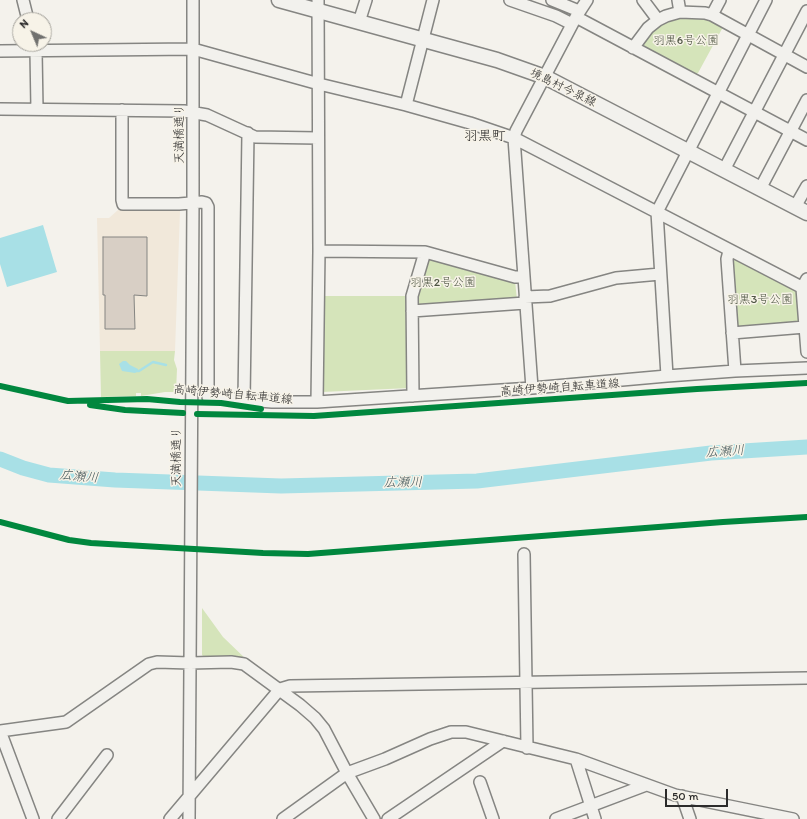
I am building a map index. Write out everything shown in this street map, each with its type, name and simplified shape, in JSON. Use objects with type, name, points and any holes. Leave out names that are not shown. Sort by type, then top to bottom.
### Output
[{"type":"main road","name":"境島村今泉線","points":[[279,0],[318,6],[359,22],[497,60],[545,77],[801,210]]},
{"type":"street","points":[[24,0],[26,12]]},
{"type":"street","name":"天満橋通り","points":[[189,819],[193,0]]},
{"type":"street","points":[[359,22],[366,0]]},
{"type":"street","points":[[406,105],[433,0]]},
{"type":"street","points":[[510,0],[556,16],[576,17]]},
{"type":"street","points":[[552,0],[576,17],[807,140]]},
{"type":"street","points":[[532,388],[514,138],[516,131],[576,17],[587,0]]},
{"type":"street","points":[[643,0],[658,20]]},
{"type":"street","points":[[678,0],[680,12]]},
{"type":"street","points":[[712,15],[720,0]]},
{"type":"street","points":[[667,376],[657,212],[747,34],[766,0]]},
{"type":"street","points":[[317,402],[319,251],[318,6]]},
{"type":"street","points":[[724,170],[807,11]]},
{"type":"street","points":[[633,48],[648,28],[658,20],[680,12],[694,12],[712,15],[807,67]]},
{"type":"street","points":[[52,47],[193,49],[319,84],[406,105],[470,123],[514,138],[729,251],[805,286],[804,327],[807,352]]},
{"type":"street","points":[[0,51],[12,50]]},
{"type":"street","points":[[35,52],[37,109]]},
{"type":"street","points":[[760,189],[807,100]]},
{"type":"street","points":[[0,109],[184,111],[207,115],[255,136],[318,138]]},
{"type":"street","points":[[122,110],[123,204],[202,202],[206,203],[208,207],[208,397],[272,402],[317,402],[532,388],[735,371],[807,368]]},
{"type":"street","points":[[244,399],[248,133]]},
{"type":"street","points":[[801,210],[807,186]]},
{"type":"street","points":[[319,251],[425,252],[515,277],[523,277]]},
{"type":"street","points":[[729,251],[727,259],[735,371]]},
{"type":"street","points":[[413,396],[412,296],[425,252]]},
{"type":"street","points":[[412,312],[525,300],[550,296],[616,278],[660,274]]},
{"type":"street","points":[[732,333],[804,327]]},
{"type":"street","points":[[524,554],[528,748]]},
{"type":"street","points":[[33,819],[0,731],[66,722],[149,664],[157,662],[231,662],[244,664],[280,689],[315,718],[324,729],[347,773],[374,819]]},
{"type":"street","points":[[170,819],[280,689],[290,686],[807,678]]},
{"type":"street","points":[[283,819],[347,773],[451,732],[466,732],[576,759],[682,796],[750,815],[793,819]]},
{"type":"street","points":[[388,819],[502,741]]},
{"type":"street","points":[[58,819],[107,755]]},
{"type":"street","points":[[576,759],[595,819]]},
{"type":"street","points":[[480,782],[493,819]]},
{"type":"street","points":[[556,819],[646,784]]},
{"type":"street","points":[[682,796],[690,819]]},
{"type":"shaded area","points":[[118,210],[180,211],[175,351],[100,351],[97,218],[109,218]]},
{"type":"green space","name":"羽黒6号公園","points":[[678,17],[707,18],[723,27],[698,73],[694,75],[642,47],[641,43],[647,33],[667,21]]},
{"type":"green space","name":"羽黒2号公園","points":[[432,258],[515,281],[517,300],[419,306],[415,300],[426,261]]},
{"type":"green space","name":"羽黒3号公園","points":[[736,259],[799,291],[800,320],[797,323],[739,328],[736,325],[731,263]]},
{"type":"green space","points":[[324,296],[409,296],[410,388],[322,392]]},
{"type":"green space","points":[[100,351],[175,351],[174,360],[177,369],[176,392],[165,392],[141,396],[141,393],[136,393],[136,396],[101,397]]},
{"type":"green space","points":[[202,608],[223,637],[249,662],[205,658],[202,655]]},
{"type":"water","points":[[43,225],[57,272],[7,287],[0,264],[0,238]]},
{"type":"water","points":[[126,361],[138,369],[138,371],[135,373],[122,371],[119,364]]},
{"type":"building","points":[[103,237],[147,237],[147,296],[134,295],[135,329],[105,329],[105,295],[103,295]]},
{"type":"waterway","points":[[136,371],[139,371],[153,362],[166,365]]},
{"type":"waterway","name":"広瀬川","points":[[0,459],[23,468],[49,475],[115,480],[281,486],[477,481],[711,453],[807,447]]},
{"type":"cycle path","name":"高崎伊勢崎自転車道線","points":[[197,414],[314,416],[697,389],[807,383]]},
{"type":"cycle path","name":"高崎伊勢崎自転車道線","points":[[0,386],[68,401],[147,399],[180,402],[221,403],[261,409]]},
{"type":"cycle path","points":[[90,405],[125,410],[183,413]]},
{"type":"cycle path","points":[[0,522],[69,540],[91,543],[263,553],[308,554],[723,522],[807,517]]},
{"type":"district","name":"羽黒町","points":[[485,136]]}]
